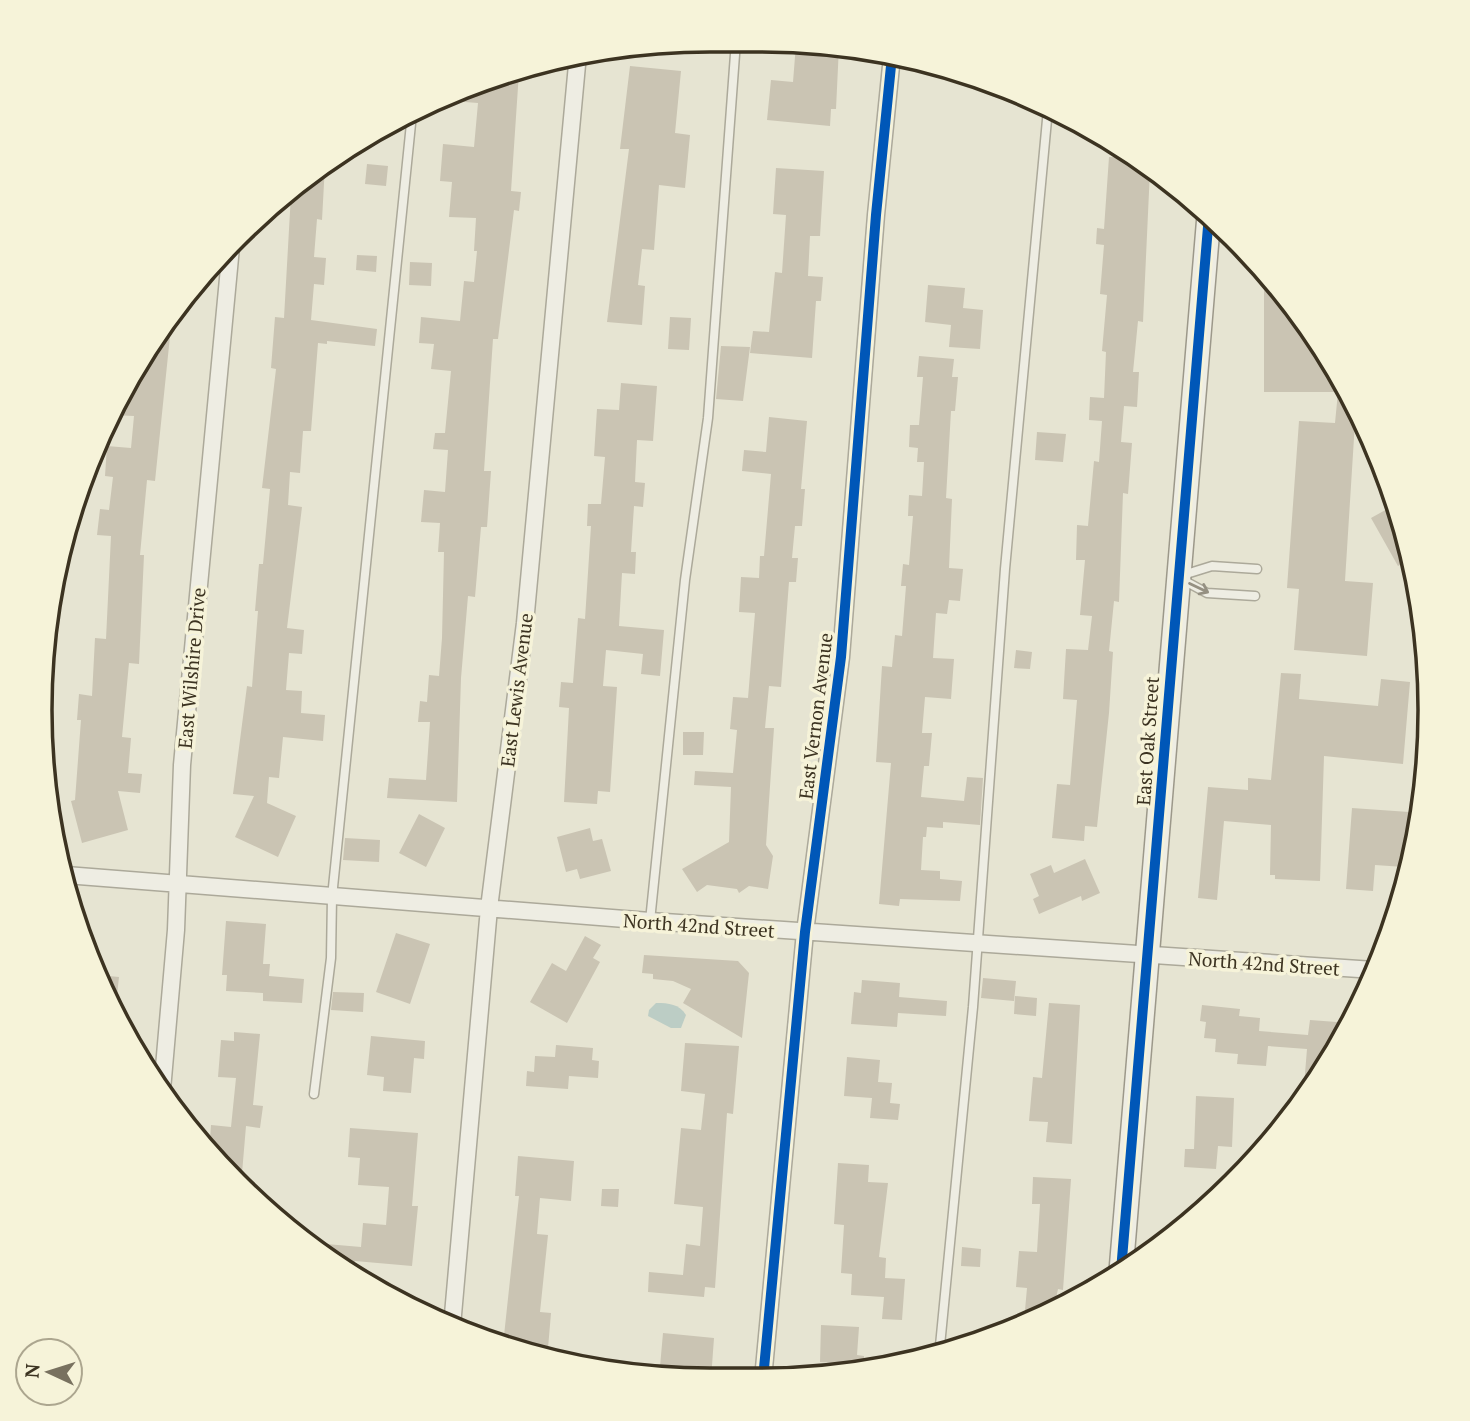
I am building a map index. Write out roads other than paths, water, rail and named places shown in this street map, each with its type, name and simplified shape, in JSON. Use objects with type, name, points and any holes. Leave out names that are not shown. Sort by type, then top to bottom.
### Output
[{"type":"street","name":"East Lewis Avenue","points":[[453,1315],[489,908],[525,623],[577,66]]},
{"type":"street","name":"East Vernon Avenue","points":[[764,1368],[805,932],[841,657],[876,215],[891,66]]},
{"type":"street","name":"East Oak Street","points":[[1122,1260],[1208,229]]},
{"type":"street","name":"East Wilshire Drive","points":[[163,1076],[196,605],[230,262]]},
{"type":"street","name":"North 42nd Street","points":[[74,876],[650,921],[1364,969]]},
{"type":"lane","points":[[650,921],[685,580],[708,418],[735,52]]},
{"type":"lane","points":[[940,1343],[977,942],[1005,569],[1047,118]]},
{"type":"lane","points":[[314,1094],[331,958],[332,897],[411,124]]},
{"type":"lane","points":[[1177,577],[1212,566],[1257,569]]},
{"type":"lane","points":[[1177,577],[1207,593],[1255,597]]}]
